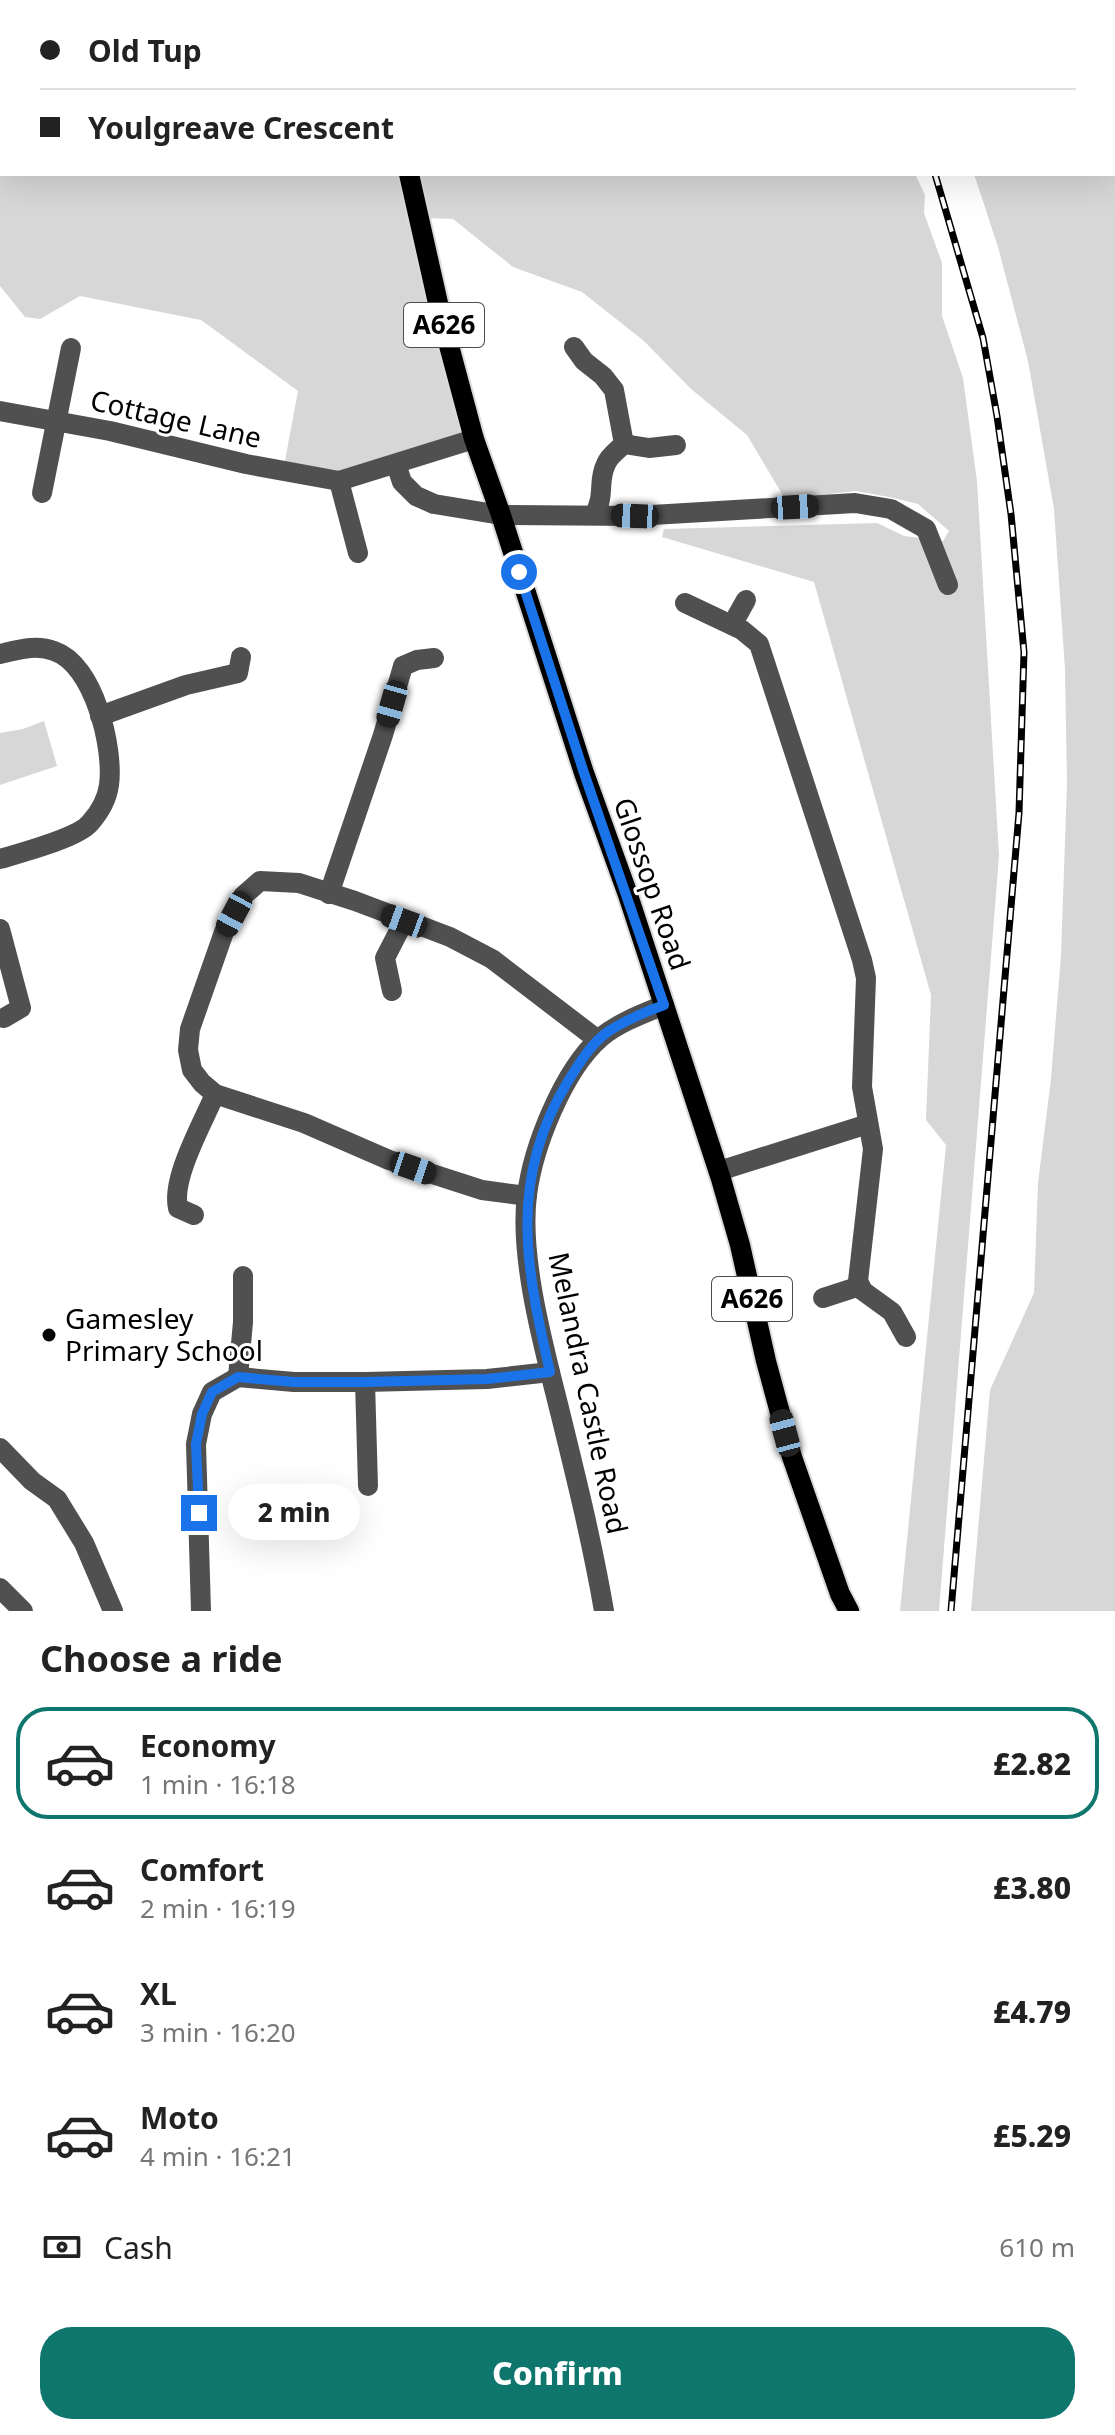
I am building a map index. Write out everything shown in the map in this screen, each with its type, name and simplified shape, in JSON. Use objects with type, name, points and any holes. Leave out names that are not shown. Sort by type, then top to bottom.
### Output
[{"type":"main road","name":"Glossop Road","points":[[409,176],[440,312],[474,439],[719,1171],[792,1457],[840,1594],[849,1611]]},
{"type":"street","points":[[574,347],[614,390],[624,444]]},
{"type":"street","points":[[42,493],[71,348]]},
{"type":"street","name":"Cottage Lane","points":[[0,411],[110,431],[246,464],[339,481],[474,439]]},
{"type":"street","points":[[624,444],[649,448],[676,445]]},
{"type":"street","points":[[594,515],[601,503],[602,476],[607,460],[624,444]]},
{"type":"street","points":[[396,464],[402,482],[416,496],[434,504],[501,515],[635,516],[855,503],[891,509],[926,529],[948,585]]},
{"type":"street","points":[[339,481],[358,553]]},
{"type":"street","points":[[732,625],[746,600]]},
{"type":"street","points":[[685,603],[732,625],[759,644],[862,960],[866,978],[862,1087],[873,1140],[873,1167],[858,1275],[863,1291],[892,1312],[906,1337]]},
{"type":"street","points":[[0,654],[38,647],[56,651],[73,662],[87,682],[100,716],[109,760],[109,786],[103,806],[88,826],[0,859]]},
{"type":"street","points":[[100,716],[186,685],[238,673],[241,657]]},
{"type":"street","points":[[329,894],[403,666],[434,658]]},
{"type":"street","points":[[527,1196],[482,1190],[389,1160],[304,1123],[215,1094],[202,1083],[192,1070],[188,1050],[190,1029],[224,932],[243,896],[260,881],[299,883],[450,937],[492,959],[598,1040]]},
{"type":"street","points":[[392,991],[385,958],[404,921]]},
{"type":"street","points":[[0,929],[21,1008],[4,1018]]},
{"type":"street","name":"Melandra Castle Road","points":[[604,1611],[595,1558],[536,1311],[528,1257],[527,1196],[541,1138],[557,1099],[598,1040],[629,1020],[664,1005]]},
{"type":"street","points":[[194,1215],[178,1208],[175,1197],[180,1177],[215,1094]]},
{"type":"street","points":[[719,1171],[868,1124]]},
{"type":"street","points":[[238,1377],[243,1276]]},
{"type":"street","points":[[823,1298],[860,1286]]},
{"type":"street","points":[[201,1611],[196,1444],[202,1414],[212,1392],[238,1377],[294,1382],[365,1382],[487,1379],[550,1372]]},
{"type":"street","points":[[365,1382],[368,1486]]},
{"type":"street","points":[[0,1448],[32,1481],[57,1499],[84,1543],[113,1611]]},
{"type":"street","points":[[0,1588],[23,1611]]},
{"type":"shaded area","points":[[0,176],[403,176],[469,437],[337,477],[284,466],[298,391],[201,320],[80,296],[40,319],[25,317],[0,286]]},
{"type":"shaded area","points":[[416,176],[916,176],[925,195],[924,213],[942,263],[942,316],[963,378],[977,481],[999,856],[939,1611],[900,1611],[946,1145],[926,1120],[931,995],[814,582],[662,537],[664,529],[877,523],[904,536],[943,541],[949,531],[918,504],[894,498],[856,491],[785,499],[747,435],[691,389],[644,341],[582,292],[513,267],[453,219],[426,218]]},
{"type":"shaded area","points":[[975,176],[1115,176],[1115,1611],[971,1611],[990,1390],[1034,1293],[1038,1183],[1051,1079],[1061,955],[1067,784],[1065,669],[1054,509],[1028,361],[998,247]]},
{"type":"shaded area","points":[[44,721],[57,766],[0,785],[0,733]]},
{"type":"railway","points":[[936,176],[983,338],[1011,514],[1024,652],[1019,813],[951,1611]]},
{"type":"place","name":"Gamesley Primary School","points":[[49,1335]]},
{"type":"route","points":[[199,1513],[196,1444],[202,1414],[212,1392],[238,1377],[294,1382],[365,1382],[487,1379],[550,1372],[536,1311],[526,1224],[527,1196],[541,1138],[557,1099],[598,1040],[639,1015],[664,1005],[519,572]]}]
